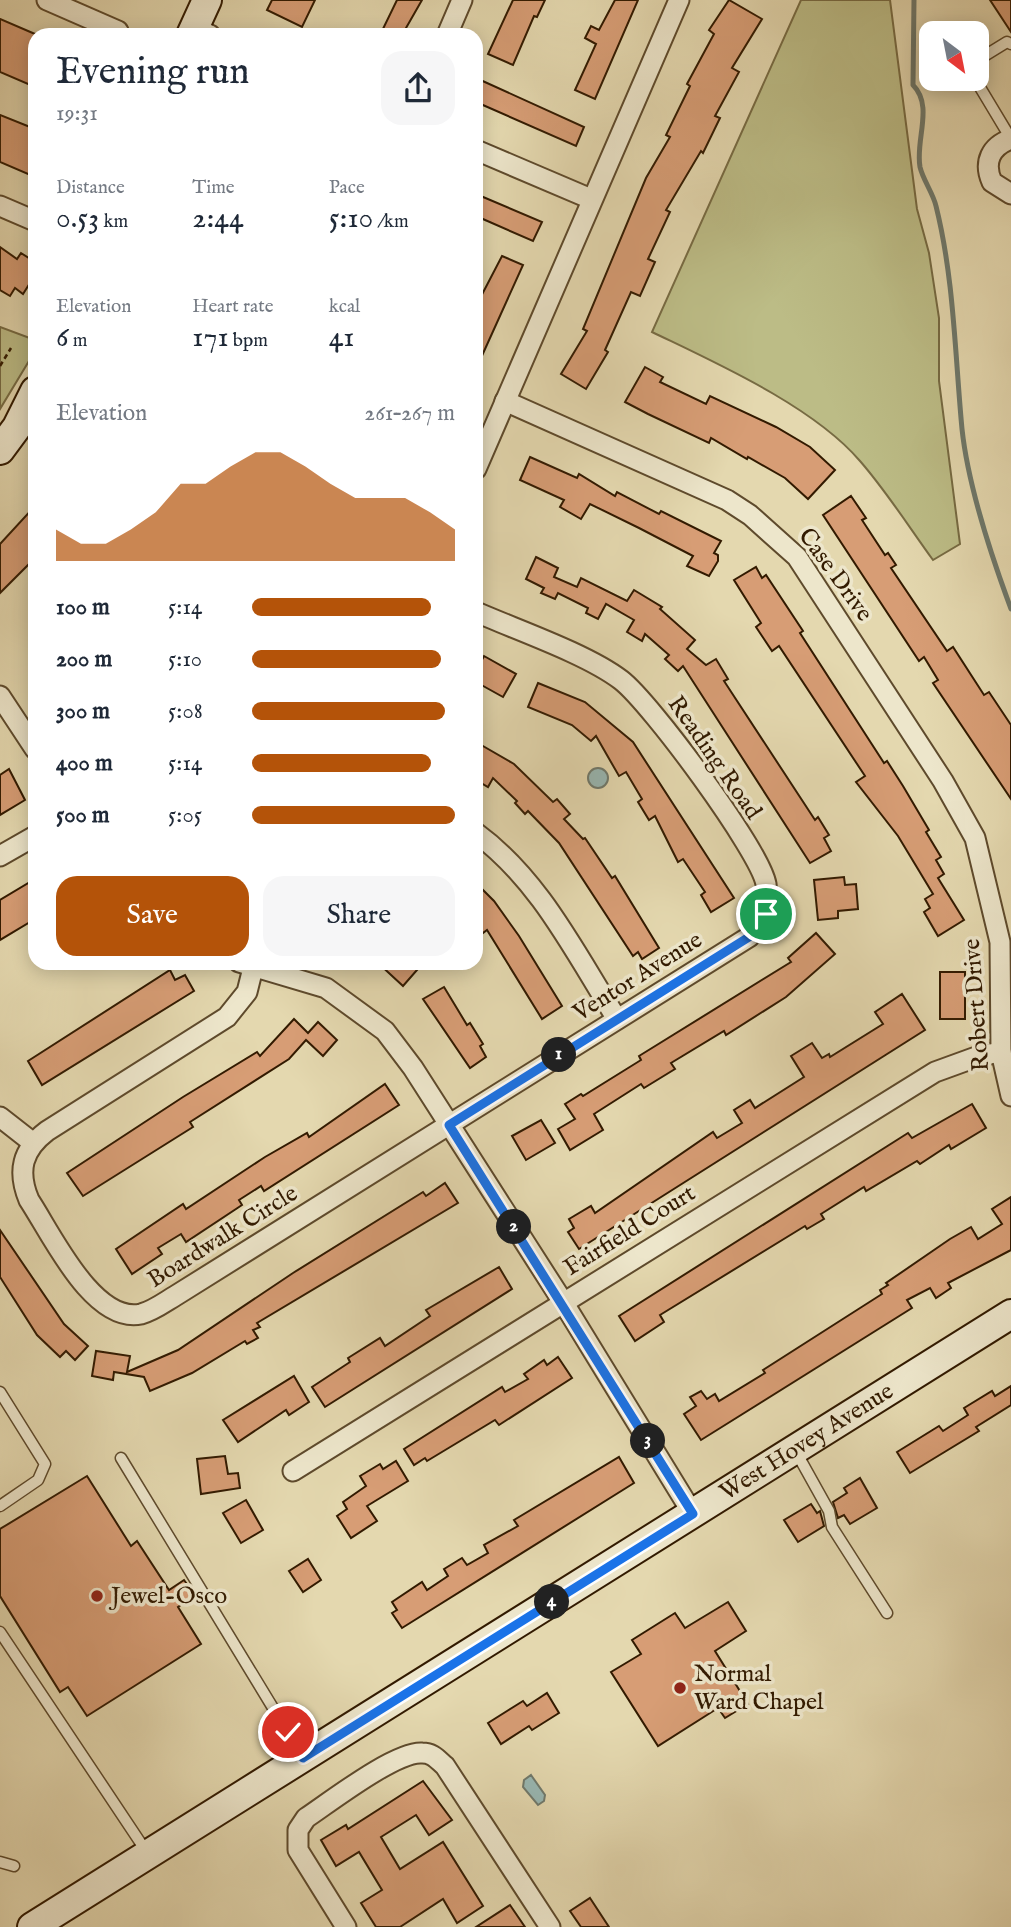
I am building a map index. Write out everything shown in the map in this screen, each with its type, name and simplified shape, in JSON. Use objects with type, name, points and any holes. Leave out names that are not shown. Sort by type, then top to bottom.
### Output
[{"type":"street","points":[[47,0],[111,28]]},
{"type":"street","points":[[200,28],[206,0]]},
{"type":"street","points":[[450,28],[463,0]]},
{"type":"street","points":[[483,453],[679,0]]},
{"type":"street","points":[[1011,139],[995,148],[988,164],[992,182],[998,189],[1011,194]]},
{"type":"street","points":[[483,153],[591,199]]},
{"type":"street","points":[[0,206],[28,218]]},
{"type":"street","name":"Case Drive","points":[[505,401],[727,500],[759,521],[797,557],[963,815],[975,838],[994,911]]},
{"type":"street","points":[[0,450],[17,427],[28,405]]},
{"type":"street","name":"Reading Road","points":[[483,615],[610,674],[654,712],[759,866],[765,881],[768,903]]},
{"type":"street","points":[[2,702],[28,734]]},
{"type":"street","points":[[483,839],[506,857],[540,897],[617,1019]]},
{"type":"street","points":[[0,856],[28,840]]},
{"type":"street","name":"Ventor Avenue","points":[[449,1125],[749,937],[766,914],[768,903]]},
{"type":"street","name":"Robert Drive","points":[[994,911],[1000,942],[1001,1052],[1011,1096]]},
{"type":"street","points":[[0,1117],[32,1142],[227,1017],[247,992],[246,970]]},
{"type":"street","points":[[267,970],[326,988],[358,1009],[384,1031],[449,1125],[563,1302],[693,1514]]},
{"type":"street","name":"Fairfield Court","points":[[293,1471],[934,1072],[979,1055],[1001,1052]]},
{"type":"street","name":"Boardwalk Circle","points":[[32,1142],[22,1175],[29,1199],[91,1295],[116,1312],[140,1314],[175,1296],[449,1125]]},
{"type":"street","name":"West Hovey Avenue","points":[[33,1927],[1011,1314]]},
{"type":"street","points":[[346,1927],[298,1850],[298,1830],[306,1818],[403,1755],[419,1752],[432,1754],[445,1766],[550,1927]]},
{"type":"lane","points":[[989,53],[1007,42],[1011,44]]},
{"type":"lane","points":[[982,91],[1011,139]]},
{"type":"lane","points":[[0,1392],[45,1464],[38,1480],[0,1506]]},
{"type":"lane","points":[[795,1450],[829,1511],[832,1527],[887,1612]]},
{"type":"lane","points":[[121,1458],[303,1758]]},
{"type":"lane","points":[[0,1632],[148,1855]]},
{"type":"lane","points":[[0,1861],[14,1866]]},
{"type":"path","points":[[0,366],[11,348]]},
{"type":"green space","points":[[801,0],[890,0],[917,209],[929,253],[939,318],[939,381],[960,544],[933,560],[860,461],[817,422],[762,388],[652,332]]},
{"type":"green space","points":[[0,327],[28,337],[28,363],[0,409]]},
{"type":"water","points":[[598,768],[605,771],[608,778],[605,785],[598,788],[591,785],[588,778],[591,771]]},
{"type":"water","points":[[531,1775],[545,1795],[544,1801],[538,1805],[523,1787],[524,1780]]},
{"type":"building","points":[[272,0],[315,0],[302,27],[267,10]]},
{"type":"building","points":[[397,0],[422,0],[406,28],[383,28]]},
{"type":"building","points":[[513,0],[545,0],[537,17],[534,16],[513,65],[488,54]]},
{"type":"building","points":[[615,0],[638,0],[595,99],[575,90],[596,44],[585,38],[591,26],[599,30]]},
{"type":"building","points":[[729,0],[762,19],[732,68],[739,72],[715,116],[720,118],[703,153],[701,151],[666,210],[670,212],[648,259],[655,262],[640,296],[631,292],[605,350],[608,352],[586,389],[561,374],[587,331],[583,329],[646,178],[670,137],[666,135],[690,86],[687,84],[714,34],[709,30]]},
{"type":"building","points":[[990,0],[1011,0],[1011,32]]},
{"type":"building","points":[[0,19],[28,31],[28,84],[0,72]]},
{"type":"building","points":[[483,81],[584,127],[576,146],[483,105]]},
{"type":"building","points":[[0,115],[28,126],[28,174],[0,162]]},
{"type":"building","points":[[483,197],[542,222],[533,241],[483,219]]},
{"type":"building","points":[[0,247],[17,259],[21,253],[28,258],[28,286],[23,294],[15,288],[10,296],[0,290]]},
{"type":"building","points":[[502,256],[523,265],[483,354],[483,293]]},
{"type":"building","points":[[645,367],[663,377],[660,382],[706,404],[710,396],[776,427],[810,447],[835,470],[808,499],[785,478],[748,457],[747,459],[711,438],[709,443],[625,402]]},
{"type":"building","points":[[530,457],[577,478],[579,474],[615,496],[617,492],[721,541],[714,553],[718,555],[718,561],[709,576],[687,566],[693,556],[590,504],[581,519],[560,507],[564,500],[520,480]]},
{"type":"building","points":[[851,496],[866,518],[862,520],[885,555],[888,553],[896,565],[891,568],[947,651],[953,647],[984,695],[989,692],[1011,725],[1011,799],[933,683],[938,680],[924,657],[919,661],[823,515]]},
{"type":"building","points":[[28,514],[28,565],[0,593],[0,544]]},
{"type":"building","points":[[536,557],[558,568],[554,577],[577,587],[581,578],[627,601],[634,590],[662,607],[660,609],[695,640],[687,649],[706,665],[716,659],[728,679],[724,681],[815,820],[818,817],[829,835],[824,838],[831,851],[810,863],[683,666],[678,671],[665,659],[669,655],[645,634],[642,641],[627,632],[634,620],[606,604],[598,619],[586,613],[588,608],[558,593],[555,599],[541,593],[544,588],[526,579]]},
{"type":"building","points":[[756,567],[762,578],[766,575],[803,631],[800,633],[884,763],[887,761],[929,830],[926,832],[941,857],[936,860],[944,874],[938,878],[964,920],[938,936],[924,912],[930,908],[925,899],[933,894],[898,836],[856,782],[865,776],[779,646],[772,651],[756,627],[761,623],[734,580]]},
{"type":"building","points":[[484,656],[516,674],[503,697],[483,686]]},
{"type":"building","points":[[538,683],[585,702],[633,742],[734,898],[711,912],[701,895],[705,892],[683,859],[678,862],[655,816],[649,820],[638,802],[642,799],[626,772],[619,776],[596,736],[591,741],[572,725],[528,707]]},
{"type":"building","points":[[483,746],[514,764],[553,802],[557,799],[570,814],[564,819],[585,838],[612,878],[615,876],[659,948],[642,959],[638,952],[633,956],[559,843],[528,811],[525,814],[515,803],[517,801],[493,778],[488,787],[483,784]]},
{"type":"building","points":[[9,769],[25,800],[0,815],[0,775]]},
{"type":"building","points":[[844,877],[845,885],[856,884],[858,909],[838,911],[838,918],[818,920],[814,880]]},
{"type":"building","points":[[28,883],[28,923],[0,940],[0,900]]},
{"type":"building","points":[[483,890],[519,936],[562,1006],[542,1019],[487,930],[483,933]]},
{"type":"building","points":[[816,933],[835,954],[786,997],[726,1035],[724,1031],[671,1063],[675,1069],[644,1088],[641,1084],[594,1114],[603,1130],[570,1150],[558,1129],[575,1119],[565,1104],[641,1060],[639,1056],[791,962],[788,958]]},
{"type":"building","points":[[170,970],[175,980],[185,975],[194,991],[42,1085],[28,1061]]},
{"type":"building","points":[[386,970],[417,970],[403,986]]},
{"type":"building","points":[[940,972],[965,972],[965,1019],[940,1019]]},
{"type":"building","points":[[444,987],[467,1025],[470,1023],[483,1044],[480,1046],[486,1057],[470,1068],[423,999]]},
{"type":"building","points":[[902,994],[925,1030],[579,1249],[568,1232],[574,1228],[569,1219],[591,1206],[595,1213],[713,1132],[717,1138],[742,1123],[734,1110],[750,1100],[755,1108],[804,1077],[791,1056],[812,1043],[822,1058],[829,1054],[830,1057],[883,1024],[875,1012]]},
{"type":"building","points":[[294,1019],[308,1033],[318,1022],[337,1040],[323,1056],[306,1040],[289,1059],[190,1122],[193,1127],[83,1196],[67,1173],[257,1052],[260,1056]]},
{"type":"building","points":[[385,1084],[399,1105],[264,1191],[261,1186],[239,1200],[242,1205],[186,1242],[181,1234],[158,1248],[162,1254],[132,1274],[116,1249],[183,1204],[186,1209],[265,1157],[307,1133],[309,1137]]},
{"type":"building","points":[[972,1104],[986,1128],[951,1149],[949,1145],[920,1164],[917,1161],[866,1191],[864,1187],[821,1214],[824,1219],[807,1229],[805,1226],[660,1315],[664,1322],[635,1341],[619,1316],[908,1133],[912,1138]]},
{"type":"building","points":[[541,1120],[555,1143],[526,1160],[512,1136]]},
{"type":"building","points":[[445,1183],[458,1203],[257,1323],[260,1327],[253,1330],[258,1338],[247,1344],[245,1341],[192,1373],[150,1391],[144,1377],[114,1372],[113,1380],[92,1376],[96,1351],[130,1356],[127,1372],[178,1350],[293,1273],[423,1192],[426,1196]]},
{"type":"building","points":[[1011,1197],[1011,1250],[948,1283],[951,1288],[936,1298],[930,1288],[907,1300],[912,1308],[701,1440],[684,1414],[696,1406],[690,1397],[701,1391],[707,1399],[715,1394],[719,1401],[765,1373],[763,1370],[882,1294],[880,1290],[888,1285],[886,1283],[950,1239],[971,1227],[978,1239],[1002,1224],[992,1209]]},
{"type":"building","points":[[0,1230],[64,1324],[88,1346],[75,1360],[66,1351],[60,1357],[37,1335],[0,1277]]},
{"type":"building","points":[[499,1267],[512,1289],[325,1407],[312,1387],[350,1362],[348,1358],[380,1338],[385,1346],[430,1316],[426,1310]]},
{"type":"building","points":[[558,1357],[572,1378],[499,1425],[495,1420],[427,1461],[425,1458],[414,1465],[404,1449],[502,1387],[505,1392],[528,1379],[524,1374],[544,1360],[547,1365]]},
{"type":"building","points":[[294,1376],[309,1402],[289,1415],[286,1410],[238,1442],[223,1420]]},
{"type":"building","points":[[1011,1386],[1011,1405],[976,1427],[979,1431],[910,1473],[897,1452],[939,1426],[943,1431],[968,1415],[964,1408],[992,1391],[995,1396]]},
{"type":"building","points":[[225,1456],[228,1474],[238,1473],[240,1488],[201,1494],[197,1459]]},
{"type":"building","points":[[619,1457],[634,1483],[402,1628],[392,1613],[397,1610],[392,1602],[422,1582],[427,1590],[448,1576],[444,1569],[462,1558],[467,1565],[488,1553],[484,1545],[518,1526],[514,1520]]},
{"type":"building","points":[[396,1461],[408,1481],[367,1506],[377,1521],[351,1538],[337,1516],[347,1509],[343,1502],[366,1486],[360,1476],[380,1464],[383,1469]]},
{"type":"building","name":"Jewel-Osco","points":[[87,1476],[131,1546],[137,1541],[169,1590],[184,1580],[195,1595],[178,1607],[201,1644],[87,1716],[68,1687],[60,1692],[0,1596],[0,1529]]},
{"type":"building","points":[[860,1478],[877,1508],[850,1524],[844,1515],[838,1518],[833,1502],[847,1493],[844,1488]]},
{"type":"building","points":[[246,1500],[263,1530],[241,1543],[223,1513]]},
{"type":"building","points":[[811,1504],[817,1513],[820,1511],[824,1526],[798,1542],[784,1520]]},
{"type":"building","points":[[308,1559],[321,1580],[303,1592],[289,1571]]},
{"type":"building","name":"Normal Ward Chapel","points":[[728,1602],[746,1631],[715,1651],[748,1704],[725,1718],[718,1708],[658,1746],[611,1672],[641,1654],[632,1640],[675,1613],[685,1628]]},
{"type":"building","points":[[547,1693],[559,1713],[532,1730],[529,1726],[501,1744],[488,1723],[523,1701],[527,1706]]},
{"type":"building","points":[[423,1781],[452,1820],[429,1835],[416,1815],[381,1837],[400,1869],[443,1842],[483,1906],[457,1923],[443,1899],[400,1927],[376,1927],[361,1903],[382,1890],[359,1852],[336,1866],[321,1840],[346,1825],[348,1829]]},
{"type":"building","points":[[590,1898],[609,1927],[581,1927],[570,1911]]},
{"type":"building","points":[[510,1905],[525,1927],[476,1927]]},
{"type":"waterway","points":[[914,0],[913,85],[919,93],[923,113],[920,167],[936,206],[947,261],[965,451],[981,520],[1011,609]]},
{"type":"place","name":"Jewel-Osco","points":[[97,1596]]},
{"type":"place","name":"Normal Ward Chapel","points":[[680,1688]]},
{"type":"route","points":[[288,1732],[303,1758],[693,1514],[563,1302],[449,1125],[749,937],[766,914]]}]
